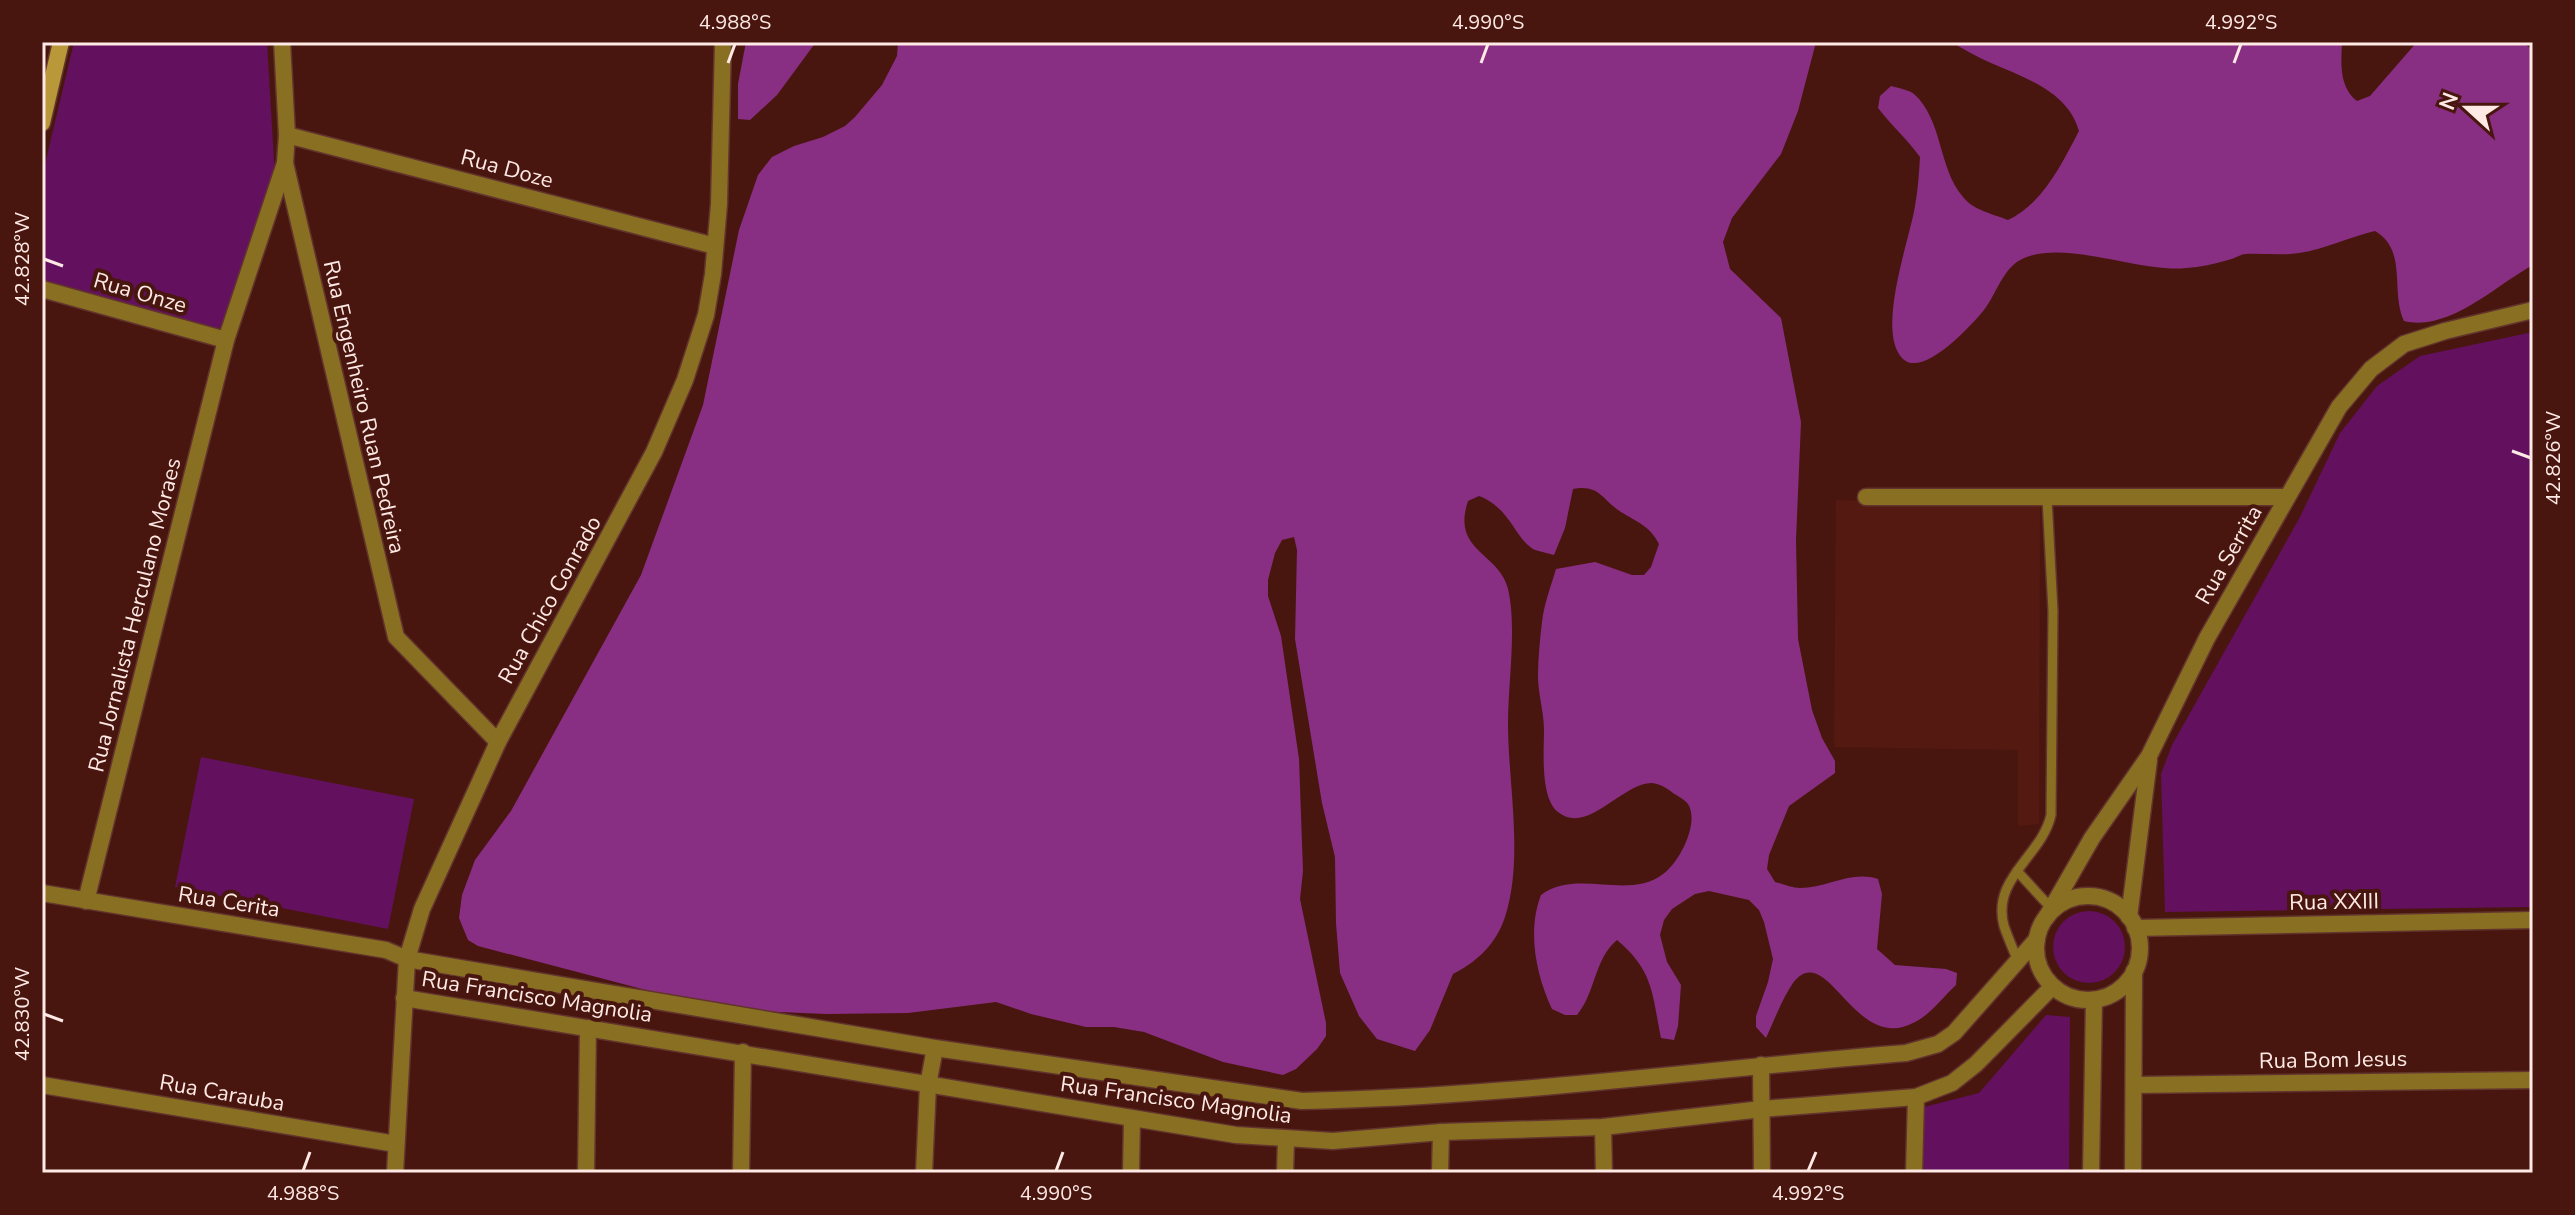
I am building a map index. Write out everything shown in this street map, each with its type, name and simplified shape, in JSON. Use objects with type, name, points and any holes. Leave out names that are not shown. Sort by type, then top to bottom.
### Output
[{"type":"street","points":[[42,123],[61,42]]},
{"type":"street","name":"Rua Engenheiro Ruan Pedreira","points":[[282,42],[287,135],[285,163],[396,637],[498,742]]},
{"type":"street","name":"Rua Chico Conrado","points":[[395,1173],[407,959],[422,909],[498,742],[654,452],[685,380],[706,315],[715,246],[723,42]]},
{"type":"street","name":"Rua Doze","points":[[287,135],[715,246]]},
{"type":"street","name":"Rua Jornalista Herculano Moraes","points":[[86,901],[226,340],[285,163]]},
{"type":"street","name":"Rua Onze","points":[[42,289],[226,340]]},
{"type":"street","name":"Rua Serrita","points":[[2037,939],[2048,913],[2092,838],[2149,756],[2207,638],[2339,407],[2371,369],[2404,344],[2533,310]]},
{"type":"street","points":[[1866,497],[2287,497]]},
{"type":"street","points":[[2037,939],[2036,956],[2042,973],[2052,987],[2079,1000],[2110,995],[2125,985],[2134,971],[2139,957],[2132,922],[2149,756]]},
{"type":"street","name":"Rua Cerita","points":[[42,893],[386,950],[407,959]]},
{"type":"street","points":[[2048,913],[2064,902],[2087,896],[2111,902],[2132,922]]},
{"type":"street","name":"Rua XXIII","points":[[2132,922],[2533,920]]},
{"type":"street","name":"Rua Francisco Magnolia","points":[[407,959],[935,1048],[1302,1101],[1368,1100],[1494,1090],[1906,1053],[1938,1044],[1966,1021],[2037,939]]},
{"type":"street","points":[[2133,1173],[2134,971]]},
{"type":"street","name":"Rua Francisco Magnolia","points":[[404,998],[1236,1135],[1333,1141],[1441,1132],[1603,1127],[1762,1109],[1916,1097],[1952,1083],[1976,1064],[2052,987]]},
{"type":"street","points":[[2091,1173],[2094,1000]]},
{"type":"street","points":[[586,1173],[588,1028]]},
{"type":"street","points":[[924,1173],[928,1085],[935,1048]]},
{"type":"street","points":[[741,1173],[743,1052]]},
{"type":"street","points":[[1761,1065],[1762,1173]]},
{"type":"street","name":"Rua Bom Jesus","points":[[2134,1085],[2533,1080]]},
{"type":"street","name":"Rua Carauba","points":[[42,1085],[396,1144]]},
{"type":"street","points":[[1914,1173],[1916,1097]]},
{"type":"street","points":[[1131,1173],[1132,1118]]},
{"type":"street","points":[[1603,1127],[1604,1173]]},
{"type":"street","points":[[1440,1173],[1441,1132]]},
{"type":"street","points":[[1285,1173],[1286,1140]]},
{"type":"lane","points":[[2018,961],[2004,924],[2002,906],[2005,891],[2042,840],[2051,815],[2053,611],[2047,498]]},
{"type":"lane","points":[[2017,871],[2048,913]]},
{"type":"shaded area","points":[[74,42],[267,42],[275,178],[223,331],[42,282],[42,177]]},
{"type":"shaded area","points":[[746,42],[816,42],[777,95],[750,120],[738,119],[738,84]]},
{"type":"shaded area","points":[[898,42],[1816,42],[1798,111],[1781,154],[1732,218],[1723,242],[1730,269],[1781,318],[1801,422],[1796,540],[1798,639],[1812,710],[1835,761],[1835,773],[1789,806],[1769,855],[1767,869],[1775,882],[1797,888],[1858,877],[1878,879],[1882,894],[1877,949],[1895,965],[1946,969],[1957,973],[1956,985],[1921,1019],[1894,1028],[1875,1024],[1818,975],[1806,973],[1789,989],[1766,1038],[1756,1027],[1756,1016],[1773,959],[1764,922],[1759,910],[1749,900],[1709,891],[1695,894],[1672,909],[1664,920],[1660,935],[1667,962],[1681,985],[1674,1040],[1661,1038],[1650,984],[1638,962],[1617,940],[1604,956],[1577,1015],[1565,1015],[1552,1009],[1535,953],[1535,923],[1541,895],[1555,887],[1570,884],[1634,885],[1649,882],[1663,874],[1675,861],[1690,832],[1691,821],[1687,803],[1666,788],[1652,783],[1629,790],[1581,817],[1569,818],[1558,812],[1548,796],[1538,669],[1543,615],[1556,569],[1595,562],[1632,575],[1644,575],[1651,567],[1659,544],[1643,525],[1600,494],[1582,488],[1573,489],[1565,528],[1554,555],[1528,545],[1490,501],[1479,496],[1468,501],[1464,518],[1466,531],[1471,542],[1503,577],[1511,604],[1508,723],[1514,846],[1511,894],[1497,935],[1478,957],[1453,974],[1430,1030],[1415,1051],[1377,1039],[1359,1016],[1340,973],[1335,857],[1322,803],[1295,639],[1297,550],[1294,537],[1282,540],[1275,553],[1268,580],[1268,596],[1281,636],[1299,759],[1303,871],[1300,899],[1326,1023],[1326,1036],[1296,1069],[1283,1075],[1223,1062],[1144,1032],[1114,1027],[1086,1027],[996,1002],[908,1013],[826,1014],[759,1011],[684,1000],[478,946],[468,940],[459,918],[462,895],[475,860],[511,811],[641,575],[703,405],[739,230],[758,175],[772,157],[823,137],[855,117],[882,85],[897,56]]},
{"type":"shaded area","points":[[1951,42],[2342,42],[2344,82],[2357,101],[2370,96],[2417,42],[2522,42],[2533,50],[2533,265],[2472,305],[2438,320],[2421,323],[2404,321],[2398,297],[2395,260],[2385,239],[2375,231],[2309,251],[2245,254],[2218,263],[2186,268],[2041,253],[2024,258],[2011,268],[1984,310],[1946,348],[1922,362],[1912,363],[1903,359],[1895,346],[1892,328],[1897,285],[1918,188],[1920,157],[1878,108],[1880,96],[1891,86],[1914,94],[1930,117],[1949,172],[1963,197],[1978,208],[2008,220],[2041,193],[2079,131],[2065,106],[2044,88]]},
{"type":"shaded area","points":[[2533,332],[2533,907],[2165,912],[2161,774],[2172,745],[2300,517],[2340,433],[2377,386],[2420,356]]},
{"type":"shaded area","points":[[1836,500],[2040,506],[2039,824],[2018,826],[2018,750],[1834,747]]},
{"type":"shaded area","points":[[201,757],[414,799],[388,929],[175,887]]},
{"type":"shaded area","points":[[2082,911],[2096,911],[2115,921],[2125,940],[2125,954],[2115,973],[2096,983],[2082,983],[2063,973],[2053,954],[2053,940],[2063,921]]},
{"type":"shaded area","points":[[2046,1015],[2070,1017],[2069,1173],[1922,1173],[1924,1107],[1979,1093]]}]
